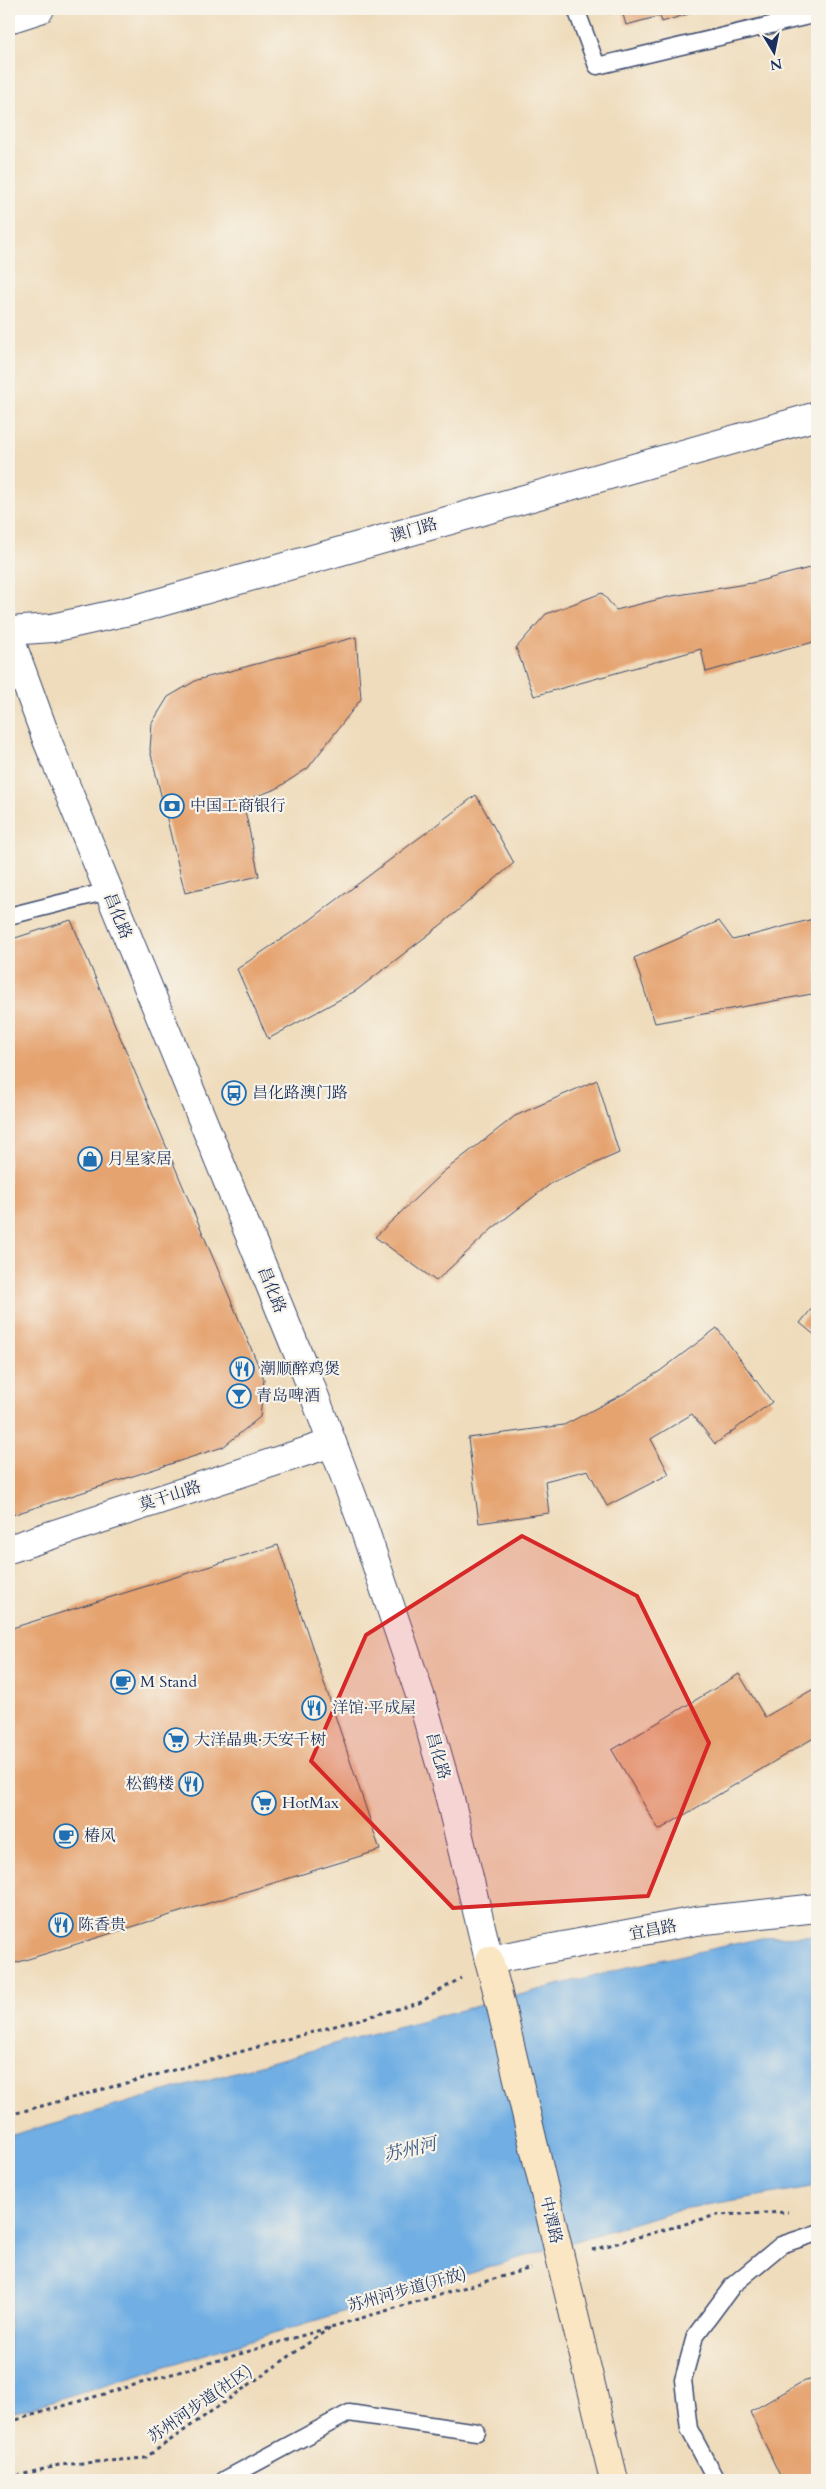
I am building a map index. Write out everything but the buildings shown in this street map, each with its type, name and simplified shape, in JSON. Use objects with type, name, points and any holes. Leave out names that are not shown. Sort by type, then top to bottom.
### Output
[{"type":"street","points":[[9,19],[40,9]]},
{"type":"street","name":"澳门路","points":[[9,632],[52,628],[133,610],[817,416]]},
{"type":"street","name":"昌化路","points":[[9,636],[47,740],[300,1359],[363,1525],[423,1704],[449,1795],[489,1960]]},
{"type":"street","name":"莫干山路","points":[[9,1549],[332,1443]]},
{"type":"street","name":"宜昌路","points":[[489,1960],[696,1921],[817,1908]]},
{"type":"street","name":"中潭路","points":[[489,1960],[614,2480]]},
{"type":"lane","points":[[576,9],[597,66],[817,14]]},
{"type":"lane","points":[[9,916],[108,891]]},
{"type":"lane","points":[[716,2480],[689,2429],[683,2380],[695,2336],[733,2285],[781,2246],[817,2233]]},
{"type":"lane","points":[[224,2480],[349,2413],[477,2432]]},
{"type":"path","points":[[9,2115],[419,2003],[489,1960]]},
{"type":"path","points":[[583,2253],[717,2215],[797,2212]]},
{"type":"path","name":"苏州河步道(开放)","points":[[9,2422],[333,2325],[536,2267]]},
{"type":"path","name":"苏州河步道(社区)","points":[[9,2478],[58,2465],[145,2458],[333,2325]]},
{"type":"highlighted area","points":[[522,1536],[637,1596],[709,1743],[648,1896],[453,1908],[311,1761],[366,1635]]},
{"type":"water","name":"苏州河","points":[[817,1935],[817,2186],[677,2210],[9,2414],[9,2136],[366,2035],[619,1969],[762,1938]]},
{"type":"place","name":"中国工商银行","points":[[172,806]]},
{"type":"place","name":"昌化路澳门路","points":[[234,1093]]},
{"type":"place","name":"月星家居","points":[[90,1159]]},
{"type":"place","name":"潮顺醉鸡煲","points":[[242,1369]]},
{"type":"place","name":"青岛啤酒","points":[[239,1396]]},
{"type":"place","name":"M Stand","points":[[123,1682]]},
{"type":"place","name":"洋馆·平成屋","points":[[314,1708]]},
{"type":"place","name":"大洋晶典·天安千树","points":[[176,1740]]},
{"type":"place","name":"松鹤楼","points":[[191,1784]]},
{"type":"place","name":"HotMax","points":[[264,1803]]},
{"type":"place","name":"椿风","points":[[66,1836]]},
{"type":"place","name":"陈香贵","points":[[61,1925]]}]
